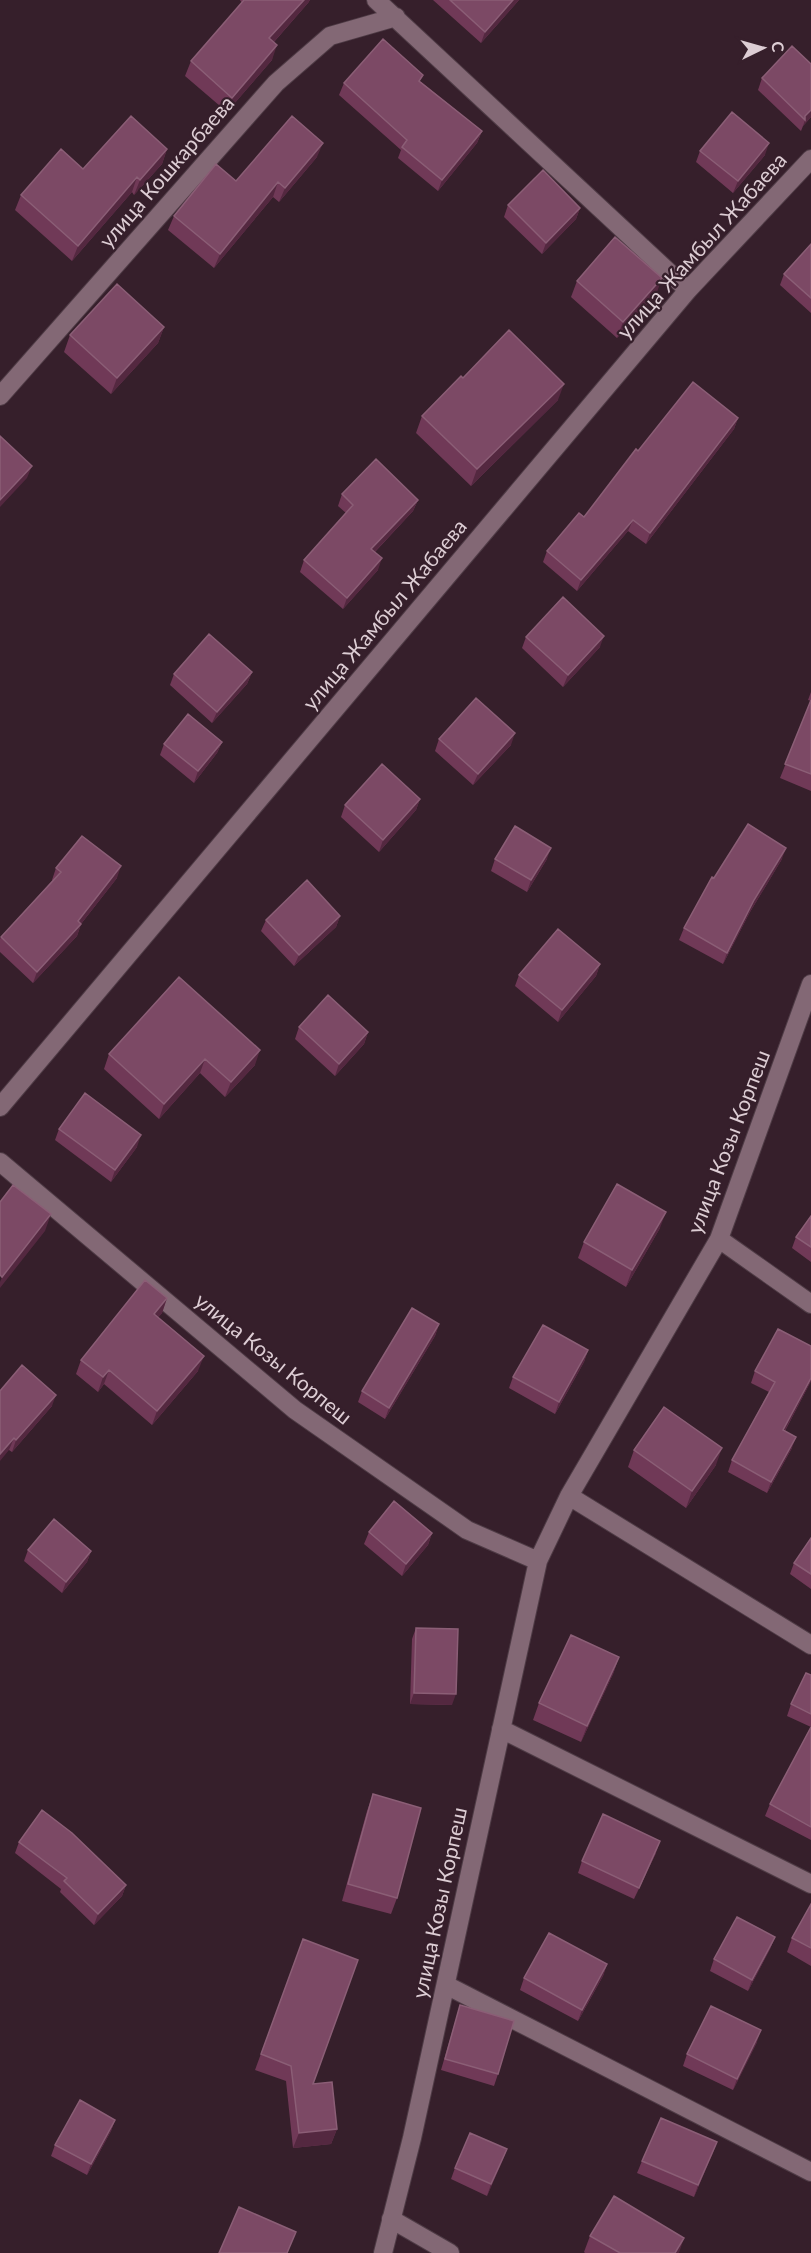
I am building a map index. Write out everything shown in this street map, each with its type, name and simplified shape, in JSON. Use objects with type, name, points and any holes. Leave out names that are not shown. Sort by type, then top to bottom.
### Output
[{"type":"street","points":[[376,0],[688,290]]},
{"type":"street","name":"улица Кошкарбаева","points":[[0,396],[276,82],[330,36],[396,17]]},
{"type":"street","name":"улица Жамбыл Жабаева","points":[[0,1107],[688,290],[811,159]]},
{"type":"street","name":"улица Козы Корпеш","points":[[382,2253],[446,1985],[538,1561],[569,1496],[719,1239],[811,984]]},
{"type":"street","name":"улица Козы Корпеш","points":[[0,1162],[295,1410],[467,1530],[538,1561]]},
{"type":"street","points":[[719,1239],[811,1304]]},
{"type":"street","points":[[569,1496],[811,1645]]},
{"type":"street","points":[[501,1729],[811,1884]]},
{"type":"street","points":[[446,1985],[811,2172]]},
{"type":"street","points":[[391,2219],[450,2253]]},
{"type":"building","points":[[244,0],[304,0],[269,38],[277,45],[232,98],[191,61]]},
{"type":"building","points":[[450,0],[513,0],[485,32]]},
{"type":"building","points":[[383,39],[423,75],[419,81],[482,131],[442,180],[402,147],[407,140],[344,83]]},
{"type":"building","points":[[792,46],[811,64],[811,110],[805,116],[805,120],[762,78]]},
{"type":"building","points":[[732,112],[769,143],[738,181],[700,151]]},
{"type":"building","points":[[131,116],[167,149],[140,180],[137,177],[78,246],[21,195],[61,149],[83,169]]},
{"type":"building","points":[[292,116],[323,143],[285,188],[278,182],[220,254],[174,216],[216,164],[236,181]]},
{"type":"building","points":[[543,170],[580,208],[546,243],[508,205]]},
{"type":"building","points":[[615,237],[662,278],[623,322],[577,281]]},
{"type":"building","points":[[811,244],[811,298],[784,274]]},
{"type":"building","points":[[117,284],[164,327],[117,378],[70,335]]},
{"type":"building","points":[[509,330],[564,384],[477,469],[422,416]]},
{"type":"building","points":[[693,382],[738,418],[650,533],[633,520],[581,580],[547,551],[579,513],[584,517],[636,449],[638,451]]},
{"type":"building","points":[[0,436],[32,466],[0,500]]},
{"type":"building","points":[[376,459],[418,500],[371,549],[382,558],[347,598],[304,560],[353,505],[342,494]]},
{"type":"building","points":[[563,597],[604,636],[568,675],[526,637]]},
{"type":"building","points":[[209,634],[252,672],[217,712],[174,674]]},
{"type":"building","points":[[476,698],[515,733],[478,774],[439,739]]},
{"type":"building","points":[[811,700],[811,774],[785,764]]},
{"type":"building","points":[[188,714],[222,742],[198,771],[164,744]]},
{"type":"building","points":[[382,764],[420,799],[383,840],[345,805]]},
{"type":"building","points":[[748,824],[786,848],[754,900],[727,953],[684,928],[712,877],[714,878]]},
{"type":"building","points":[[515,826],[551,848],[531,880],[495,859]]},
{"type":"building","points":[[82,836],[121,866],[78,921],[81,924],[37,972],[1,937],[61,872],[56,868]]},
{"type":"building","points":[[307,880],[340,916],[299,955],[266,920]]},
{"type":"building","points":[[558,929],[600,964],[562,1010],[519,975]]},
{"type":"building","points":[[179,977],[260,1050],[231,1082],[205,1059],[164,1104],[109,1054]]},
{"type":"building","points":[[328,995],[368,1032],[339,1064],[299,1027]]},
{"type":"building","points":[[85,1093],[141,1135],[115,1170],[59,1129]]},
{"type":"building","points":[[617,1184],[666,1212],[632,1270],[584,1242]]},
{"type":"building","points":[[13,1185],[51,1214],[2,1277],[0,1275],[0,1202]]},
{"type":"building","points":[[811,1216],[811,1247],[796,1237]]},
{"type":"building","points":[[145,1280],[167,1298],[154,1314],[204,1356],[157,1411],[109,1370],[103,1377],[81,1360]]},
{"type":"building","points":[[412,1308],[439,1324],[389,1408],[362,1391]]},
{"type":"building","points":[[543,1325],[588,1350],[559,1402],[513,1377]]},
{"type":"building","points":[[778,1329],[811,1346],[811,1378],[783,1430],[796,1437],[771,1482],[732,1460],[775,1382],[755,1371]]},
{"type":"building","points":[[22,1365],[56,1395],[16,1440],[14,1438],[0,1454],[0,1391]]},
{"type":"building","points":[[664,1407],[722,1448],[692,1491],[634,1450]]},
{"type":"building","points":[[394,1501],[432,1533],[406,1564],[369,1532]]},
{"type":"building","points":[[54,1519],[91,1551],[66,1582],[28,1550]]},
{"type":"building","points":[[811,1538],[811,1574],[794,1563]]},
{"type":"building","points":[[416,1628],[458,1629],[456,1694],[414,1693]]},
{"type":"building","points":[[571,1635],[619,1657],[587,1726],[539,1703]]},
{"type":"building","points":[[806,1673],[811,1675],[811,1714],[791,1704]]},
{"type":"building","points":[[811,1727],[811,1827],[770,1804]]},
{"type":"building","points":[[373,1794],[421,1808],[397,1898],[348,1884]]},
{"type":"building","points":[[42,1810],[72,1833],[126,1885],[98,1914],[64,1881],[67,1878],[19,1842]]},
{"type":"building","points":[[603,1814],[660,1841],[639,1888],[582,1861]]},
{"type":"building","points":[[811,1904],[811,1948],[792,1938]]},
{"type":"building","points":[[737,1917],[775,1937],[752,1980],[714,1959]]},
{"type":"building","points":[[549,1933],[607,1964],[582,2010],[524,1978]]},
{"type":"building","points":[[303,1939],[358,1960],[313,2084],[332,2082],[337,2129],[299,2133],[291,2066],[261,2054]]},
{"type":"building","points":[[460,2005],[514,2021],[498,2074],[445,2059]]},
{"type":"building","points":[[711,2006],[761,2030],[737,2079],[687,2054]]},
{"type":"building","points":[[80,2100],[115,2120],[91,2164],[55,2145]]},
{"type":"building","points":[[661,2118],[717,2142],[698,2185],[642,2161]]},
{"type":"building","points":[[470,2133],[507,2149],[491,2184],[455,2168]]},
{"type":"building","points":[[614,2196],[684,2238],[675,2253],[620,2253],[590,2236]]},
{"type":"building","points":[[239,2207],[296,2232],[287,2253],[219,2253]]}]
